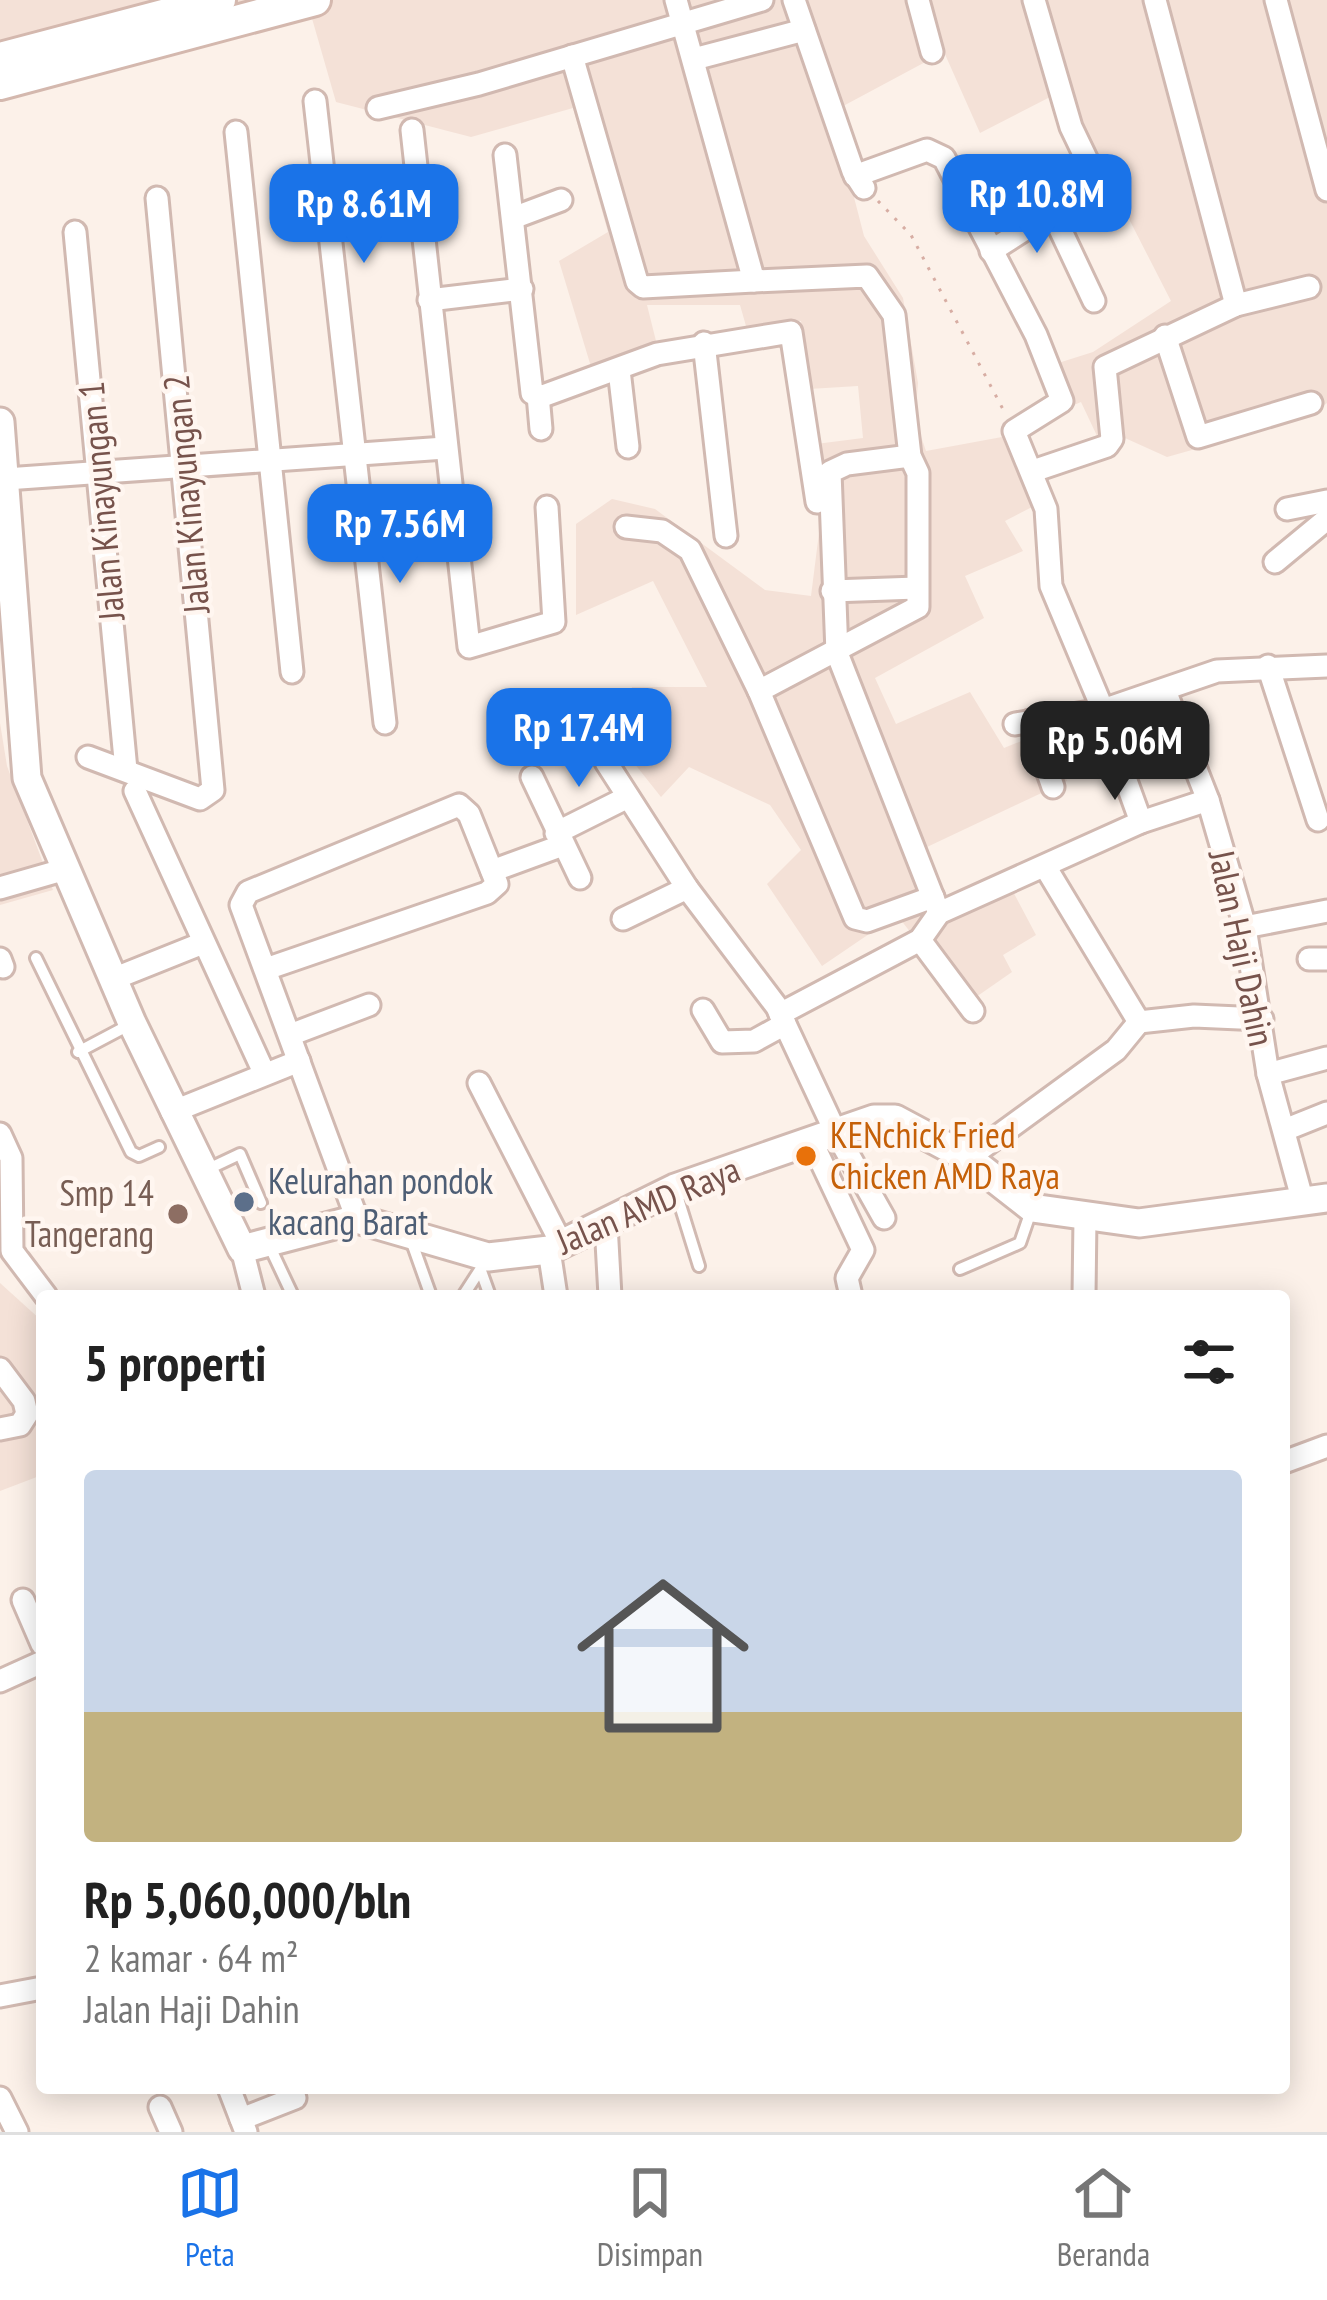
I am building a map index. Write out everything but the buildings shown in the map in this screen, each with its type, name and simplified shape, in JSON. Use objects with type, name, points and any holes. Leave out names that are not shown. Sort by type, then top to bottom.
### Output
[{"type":"main road","points":[[0,58],[220,0]]},
{"type":"main road","points":[[0,84],[315,0]]},
{"type":"street","points":[[378,108],[572,56],[680,11],[761,0]]},
{"type":"street","points":[[794,0],[859,182],[927,150],[944,158],[1036,335],[1061,401],[1014,430],[1046,509],[1051,586],[1103,710]]},
{"type":"street","points":[[918,0],[932,52]]},
{"type":"street","points":[[991,251],[1094,189],[1097,181],[1071,127],[1034,0]]},
{"type":"street","points":[[1155,0],[1236,305]]},
{"type":"street","points":[[1276,0],[1327,190]]},
{"type":"street","points":[[680,11],[754,281]]},
{"type":"street","points":[[694,59],[804,30]]},
{"type":"street","points":[[572,56],[638,282],[644,287],[867,276],[895,315],[910,456],[918,473],[918,607],[759,691]]},
{"type":"street","points":[[315,101],[385,723]]},
{"type":"street","points":[[412,130],[465,643],[476,648],[554,622],[547,507]]},
{"type":"street","points":[[236,132],[292,672]]},
{"type":"street","points":[[506,155],[532,393],[704,343],[790,332],[817,502]]},
{"type":"street","name":"Jalan Kinayungan 2","points":[[131,780],[200,799],[213,790],[157,198]]},
{"type":"street","points":[[513,218],[561,200]]},
{"type":"street","points":[[1052,212],[1094,301]]},
{"type":"street","name":"Jalan Kinayungan 1","points":[[75,232],[131,780],[261,1066]]},
{"type":"street","points":[[1034,471],[1107,446],[1112,439],[1105,368],[1236,305],[1309,286]]},
{"type":"street","points":[[430,300],[522,289]]},
{"type":"street","points":[[1165,336],[1198,437],[1311,403]]},
{"type":"street","points":[[704,343],[726,536]]},
{"type":"street","points":[[619,370],[628,447]]},
{"type":"street","points":[[538,395],[541,429]]},
{"type":"street","points":[[0,422],[14,749],[172,1112],[202,1172],[255,1247],[254,1290]]},
{"type":"street","points":[[6,479],[445,448]]},
{"type":"street","points":[[703,1010],[722,1042],[754,1041],[783,1019],[920,940],[936,905],[837,653],[832,591],[830,472],[847,464],[910,456]]},
{"type":"street","points":[[1287,509],[1327,501]]},
{"type":"street","points":[[1275,562],[1327,520]]},
{"type":"street","points":[[626,526],[662,531],[690,550],[759,691],[855,918],[867,921],[936,905],[1046,868],[1142,822],[1208,800]]},
{"type":"street","points":[[832,591],[917,588]]},
{"type":"street","points":[[1053,787],[1023,722],[1103,710],[1166,693],[1217,671],[1327,665]]},
{"type":"street","points":[[1268,667],[1318,820]]},
{"type":"street","name":"Jalan Haji Dahin","points":[[1166,693],[1208,800],[1245,927],[1268,1074],[1315,1200]]},
{"type":"street","points":[[88,758],[131,780]]},
{"type":"street","points":[[606,762],[687,888],[783,1019],[862,1250],[862,1260],[847,1278],[850,1290]]},
{"type":"street","points":[[1124,775],[1142,822]]},
{"type":"street","points":[[532,777],[580,878]]},
{"type":"street","points":[[492,871],[560,839],[628,797]]},
{"type":"street","points":[[255,1247],[357,1219],[241,905],[248,892],[459,805],[469,814],[497,884],[487,893],[266,970]]},
{"type":"street","points":[[1046,868],[1139,1022]]},
{"type":"street","points":[[0,888],[66,869]]},
{"type":"street","points":[[623,920],[687,888]]},
{"type":"street","points":[[1245,927],[1327,911]]},
{"type":"street","points":[[920,940],[974,1011]]},
{"type":"street","points":[[113,979],[203,943]]},
{"type":"street","points":[[290,1035],[369,1005]]},
{"type":"street","points":[[968,1158],[1116,1050],[1139,1022],[1194,1016],[1262,1019]]},
{"type":"street","points":[[1268,1074],[1327,1058]]},
{"type":"street","points":[[172,1112],[299,1061]]},
{"type":"street","points":[[479,1084],[555,1246],[556,1290]]},
{"type":"street","points":[[1287,1129],[1327,1113]]},
{"type":"street","name":"Jalan AMD Raya","points":[[357,1219],[484,1264],[555,1246],[675,1188],[874,1119],[895,1119],[968,1158],[1032,1208],[1085,1218],[1139,1223],[1315,1200]]},
{"type":"street","points":[[0,1134],[11,1158],[11,1252],[41,1290]]},
{"type":"street","points":[[823,1136],[884,1218]]},
{"type":"street","points":[[1084,1290],[1085,1218]]},
{"type":"street","points":[[606,1224],[610,1290]]},
{"type":"street","points":[[0,1369],[24,1401],[26,1420],[0,1429]]},
{"type":"street","points":[[1290,1460],[1327,1446]]},
{"type":"street","points":[[23,1600],[36,1631]]},
{"type":"street","points":[[0,1681],[36,1665]]},
{"type":"street","points":[[0,1996],[36,1989]]},
{"type":"street","points":[[231,2094],[243,2126],[295,2098]]},
{"type":"street","points":[[0,2098],[16,2132]]},
{"type":"street","points":[[160,2107],[172,2132]]},
{"type":"lane","points":[[36,958],[78,1052],[131,1152],[139,1156],[159,1147]]},
{"type":"lane","points":[[78,1052],[132,1023]]},
{"type":"lane","points":[[202,1172],[240,1154],[261,1203]]},
{"type":"lane","points":[[675,1188],[699,1266]]},
{"type":"lane","points":[[960,1269],[1020,1243],[1032,1208]]},
{"type":"lane","points":[[410,1234],[428,1290]]},
{"type":"lane","points":[[255,1247],[288,1290]]},
{"type":"lane","points":[[467,1290],[484,1264]]},
{"type":"lane","points":[[484,1264],[489,1290]]},
{"type":"path","points":[[859,182],[911,235],[1014,430]]},
{"type":"shaded area","points":[[0,0],[1327,0],[1327,403],[1309,417],[1167,457],[1125,438],[1098,438],[1081,402],[1060,411],[1052,365],[1093,352],[1171,301],[1108,178],[1052,96],[980,133],[944,52],[832,112],[864,236],[903,298],[918,383],[915,419],[926,451],[1002,437],[1032,507],[1005,521],[1023,551],[965,576],[984,618],[875,678],[896,724],[970,692],[1004,748],[1046,731],[1067,781],[927,847],[945,900],[1008,882],[1036,935],[1003,955],[1012,972],[966,1004],[897,915],[822,966],[767,884],[801,850],[770,805],[689,767],[661,797],[634,763],[620,732],[632,687],[707,687],[653,581],[576,615],[576,524],[612,499],[655,509],[765,590],[811,596],[820,525],[816,444],[863,438],[858,386],[809,389],[801,321],[746,326],[740,305],[647,305],[657,345],[592,370],[559,261],[608,232],[573,108],[471,137],[336,102],[311,15],[0,97]]},
{"type":"shaded area","points":[[0,723],[7,766],[53,890],[0,905]]},
{"type":"shaded area","points":[[0,1283],[36,1316],[36,1477],[0,1491]]},
{"type":"place","name":"KENchick Fried Chicken AMD Raya","points":[[806,1156]]},
{"type":"place","name":"Kelurahan pondok kacang Barat","points":[[244,1202]]},
{"type":"place","name":"Smp 14 Tangerang","points":[[178,1214]]}]
